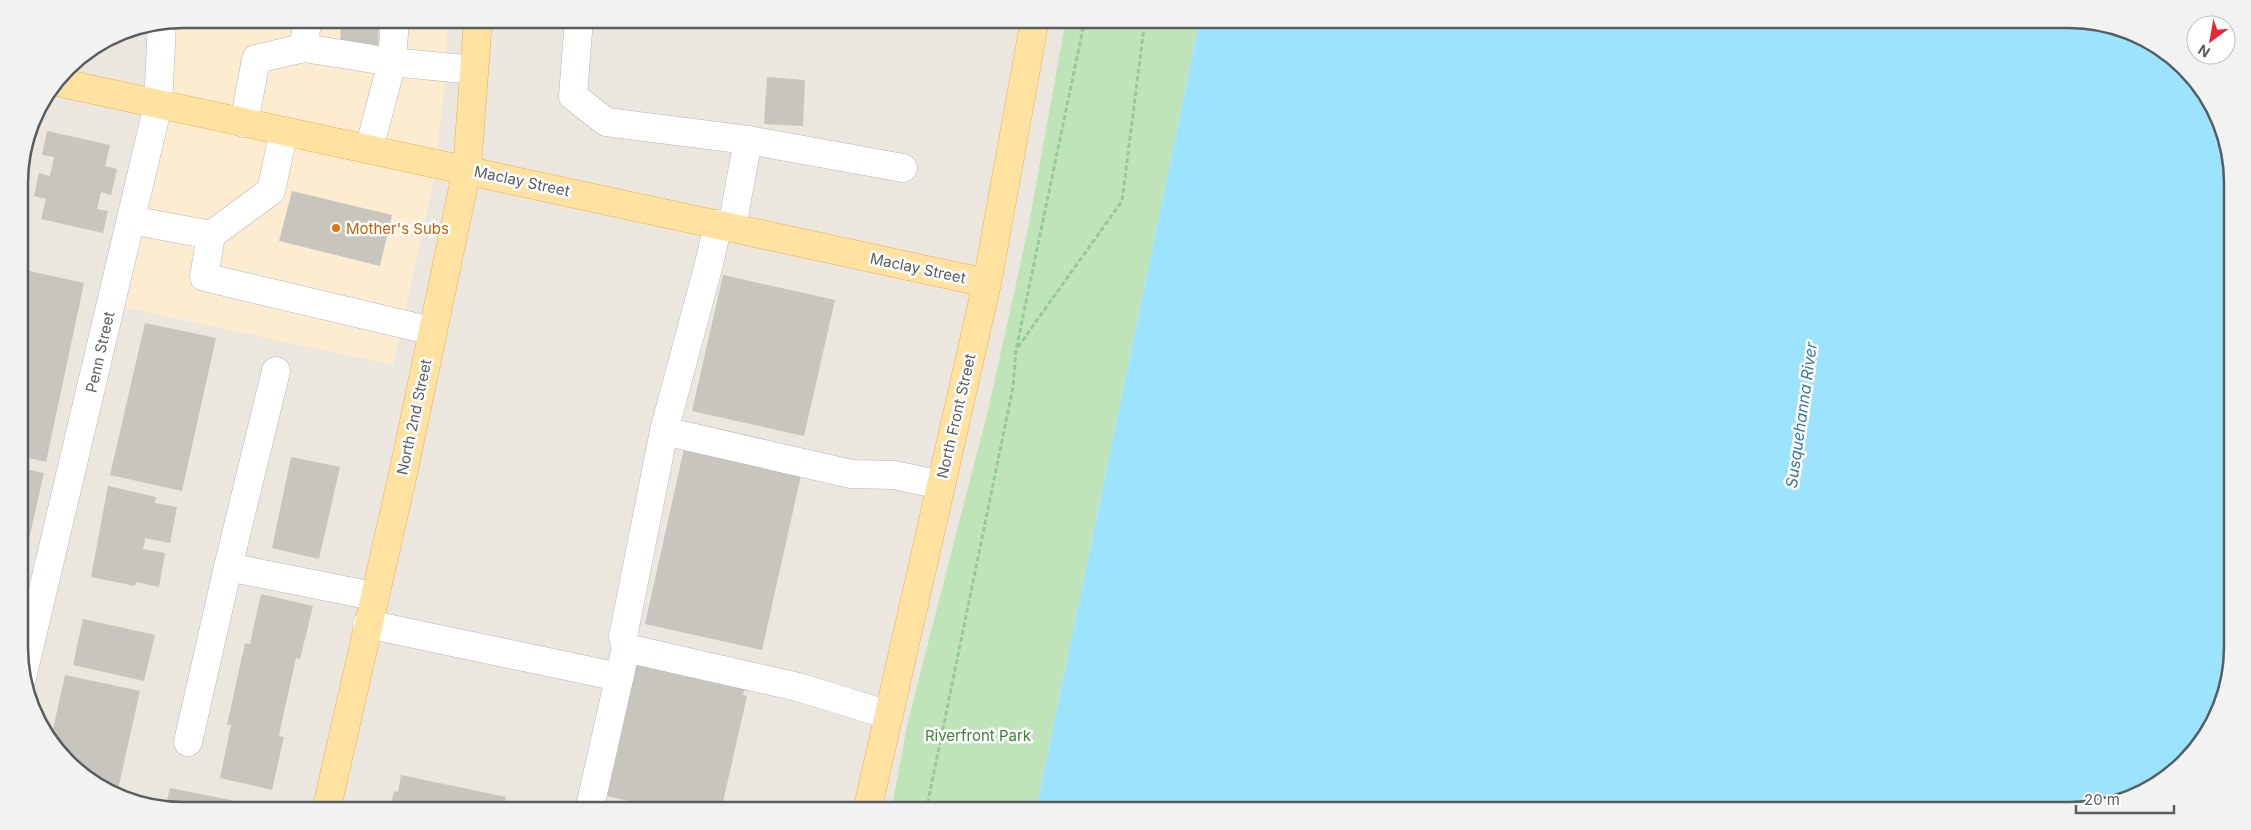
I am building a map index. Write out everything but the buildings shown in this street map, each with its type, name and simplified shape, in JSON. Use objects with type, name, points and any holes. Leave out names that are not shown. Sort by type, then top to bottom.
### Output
[{"type":"main road","name":"North 2nd Street","points":[[328,802],[373,596],[403,474],[467,169],[477,28]]},
{"type":"main road","name":"North Front Street","points":[[869,802],[987,283],[1033,28]]},
{"type":"main road","name":"Maclay Street","points":[[63,83],[284,132],[467,169],[987,283]]},
{"type":"street","points":[[304,48],[306,28]]},
{"type":"street","points":[[369,149],[392,62],[394,28]]},
{"type":"street","points":[[578,28],[574,96],[606,122],[748,140],[903,168]]},
{"type":"street","name":"Penn Street","points":[[28,653],[158,105],[162,29]]},
{"type":"street","points":[[244,123],[256,59],[304,48],[392,62],[474,70]]},
{"type":"street","points":[[284,132],[271,191],[210,235],[204,277],[432,331]]},
{"type":"street","points":[[591,802],[626,648],[623,637],[664,431],[709,264],[725,226],[748,140]]},
{"type":"street","points":[[131,220],[210,235]]},
{"type":"street","points":[[188,742],[228,566],[276,371]]},
{"type":"street","points":[[664,431],[851,474],[894,475],[941,485]]},
{"type":"street","points":[[228,566],[373,596]]},
{"type":"street","points":[[367,624],[619,677]]},
{"type":"street","points":[[626,648],[798,687],[888,715]]},
{"type":"path","points":[[928,802],[1011,397],[1016,350],[1083,28]]},
{"type":"path","points":[[1016,350],[1122,201],[1144,28]]},
{"type":"shaded area","points":[[175,28],[447,28],[443,102],[431,194],[393,365],[123,307],[172,72]]},
{"type":"green space","name":"Riverfront Park","points":[[1064,28],[1198,28],[1038,802],[893,802],[908,721],[989,406],[1028,229]]},
{"type":"water","name":"Susquehanna River","points":[[1198,28],[2089,29],[2128,39],[2146,48],[2178,73],[2203,105],[2212,123],[2218,142],[2224,182],[2224,648],[2221,678],[2203,725],[2178,757],[2146,782],[2128,791],[2109,797],[2079,802],[1038,802]]},
{"type":"place","name":"Mother's Subs","points":[[336,228]]}]
